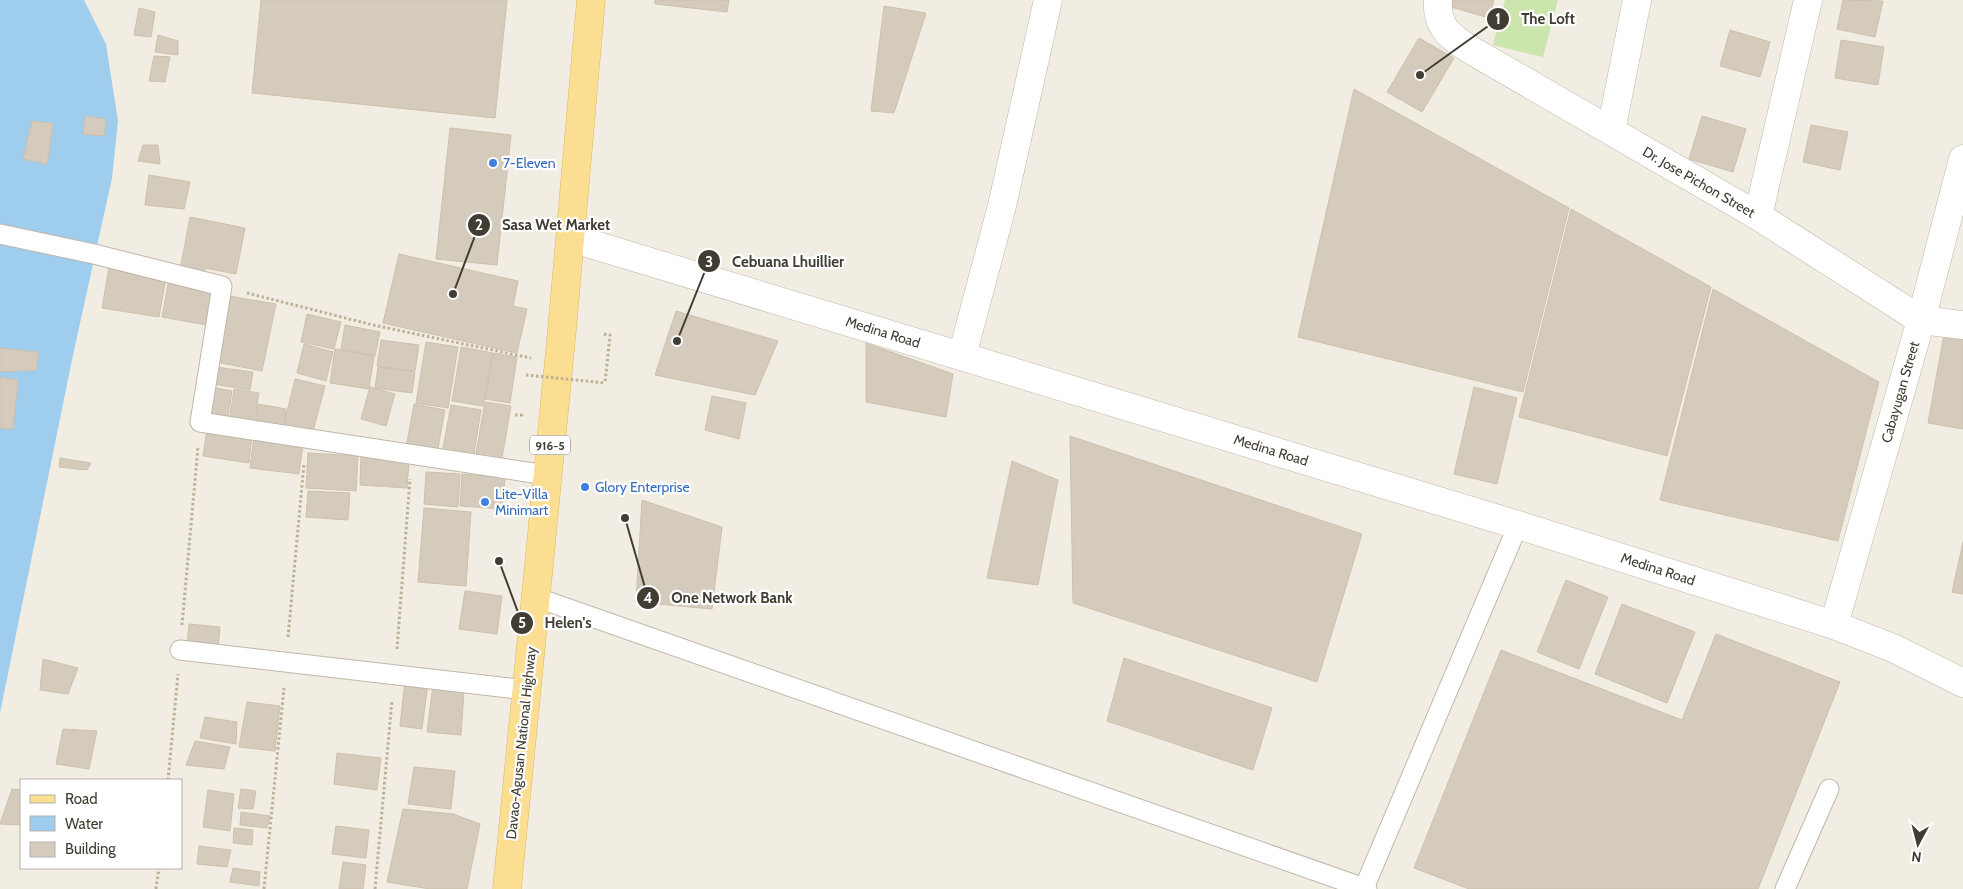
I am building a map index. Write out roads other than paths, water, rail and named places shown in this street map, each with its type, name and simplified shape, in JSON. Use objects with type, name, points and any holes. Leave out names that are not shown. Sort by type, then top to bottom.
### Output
[{"type":"main road","name":"Davao-Agusan National Highway","points":[[506,889],[571,238],[592,0]]},
{"type":"street","points":[[962,356],[1002,206],[1048,0]]},
{"type":"street","points":[[1610,131],[1638,0]]},
{"type":"street","points":[[1758,216],[1808,0]]},
{"type":"street","name":"Dr. Jose Pichon Street","points":[[1439,12],[1450,36],[1469,49],[1758,216],[1921,320],[1963,325]]},
{"type":"street","name":"Cabayugan Street","points":[[1834,625],[1921,320],[1963,158]]},
{"type":"street","name":"Medina Road","points":[[571,238],[1518,525],[1834,625],[1893,648],[1963,683]]},
{"type":"lane","points":[[0,234],[94,254],[222,286],[200,422],[547,475]]},
{"type":"lane","points":[[536,597],[1366,888],[1518,525]]},
{"type":"lane","points":[[180,650],[526,690]]},
{"type":"lane","points":[[1785,889],[1828,789]]},
{"type":"water","points":[[0,0],[84,0],[106,44],[118,121],[112,178],[73,355],[0,713]]},
{"type":"place","name":"The Loft","points":[[1420,75]]},
{"type":"place","name":"7-Eleven","points":[[493,163]]},
{"type":"place","name":"Sasa Wet Market","points":[[453,294]]},
{"type":"place","name":"Cebuana Lhuillier","points":[[677,341]]},
{"type":"place","name":"Glory Enterprise","points":[[585,487]]},
{"type":"place","name":"Lite-Villa Minimart","points":[[485,502]]},
{"type":"place","name":"One Network Bank","points":[[625,518]]},
{"type":"place","name":"Helen's","points":[[499,561]]}]
